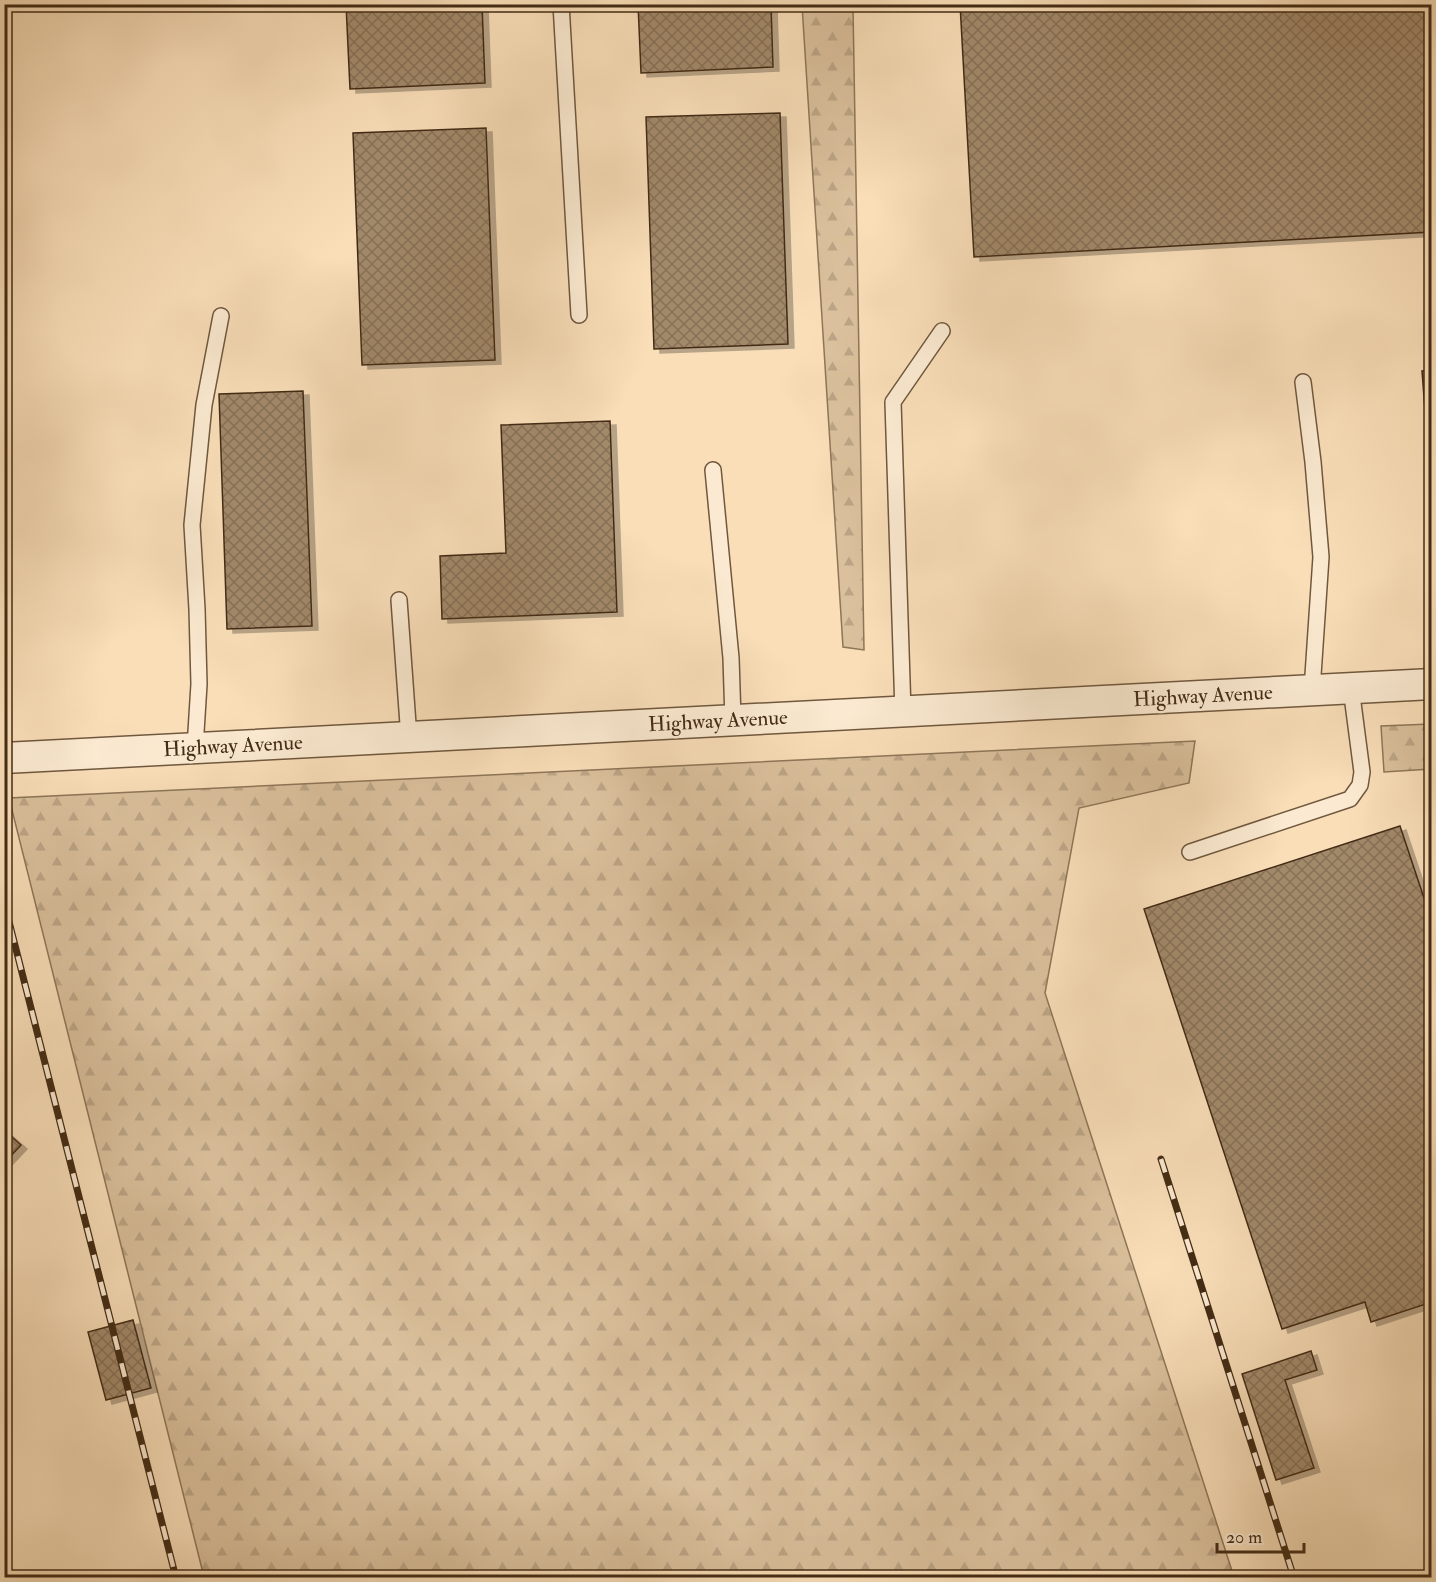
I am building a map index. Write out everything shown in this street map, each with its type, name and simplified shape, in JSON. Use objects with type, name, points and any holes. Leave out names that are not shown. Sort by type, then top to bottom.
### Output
[{"type":"street","name":"Highway Avenue","points":[[4,758],[1431,684]]},
{"type":"lane","points":[[561,4],[579,315]]},
{"type":"lane","points":[[195,748],[199,684],[192,525],[204,405],[221,316]]},
{"type":"lane","points":[[903,712],[893,402],[942,330]]},
{"type":"lane","points":[[1303,382],[1321,557],[1312,690]]},
{"type":"lane","points":[[713,470],[731,658],[733,720]]},
{"type":"lane","points":[[399,600],[409,738]]},
{"type":"lane","points":[[1190,852],[1350,799],[1360,785],[1362,772],[1351,688]]},
{"type":"green space","points":[[802,5],[875,5],[853,8],[864,650],[843,647]]},
{"type":"green space","points":[[1431,724],[1431,769],[1384,772],[1381,726]]},
{"type":"green space","points":[[1195,741],[1189,783],[1079,808],[1045,993],[1234,1577],[204,1577],[9,798]]},
{"type":"building","points":[[346,4],[482,4],[485,83],[350,89]]},
{"type":"building","points":[[638,4],[771,4],[773,67],[641,73]]},
{"type":"building","points":[[960,4],[1432,4],[1432,232],[974,257]]},
{"type":"building","points":[[780,113],[788,344],[654,349],[646,117]]},
{"type":"building","points":[[486,128],[495,360],[362,365],[353,133]]},
{"type":"building","points":[[1432,370],[1432,437],[1427,437],[1422,371]]},
{"type":"building","points":[[303,391],[312,626],[227,629],[219,394]]},
{"type":"building","points":[[610,421],[617,612],[442,619],[440,556],[506,553],[501,425]]},
{"type":"building","points":[[1400,826],[1425,901],[1432,899],[1432,1302],[1371,1322],[1365,1302],[1282,1329],[1144,909]]},
{"type":"building","points":[[4,1130],[21,1145],[4,1163]]},
{"type":"building","points":[[133,1320],[151,1388],[106,1400],[88,1332]]},
{"type":"building","points":[[1311,1351],[1317,1370],[1285,1380],[1314,1468],[1276,1480],[1242,1374]]},
{"type":"building","points":[[161,1572],[162,1578],[138,1578]]},
{"type":"railway","points":[[4,902],[176,1578]]},
{"type":"railway","points":[[1161,1159],[1294,1578]]}]
